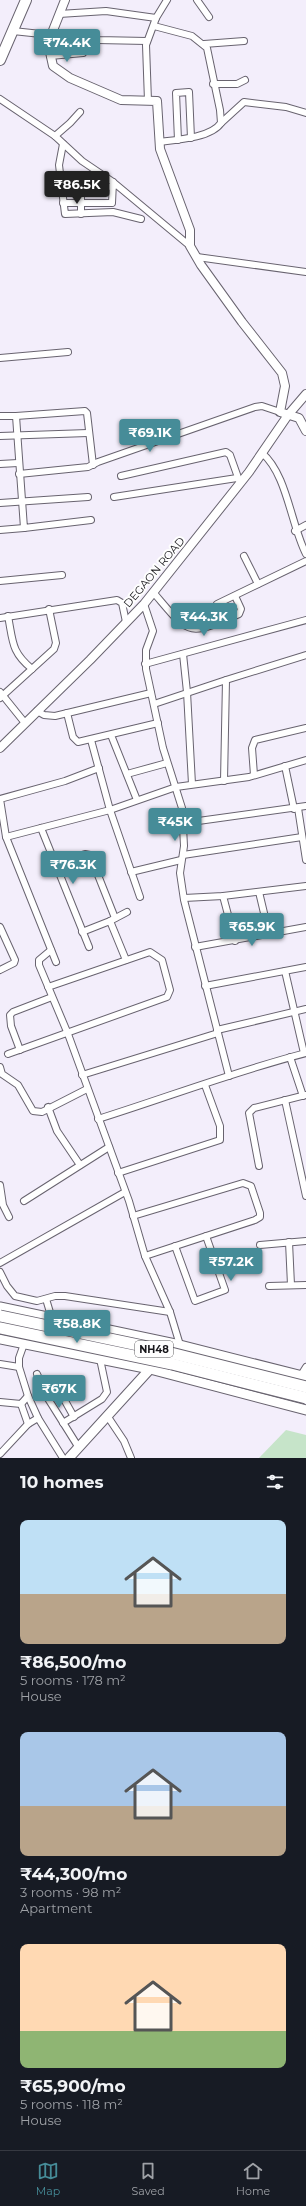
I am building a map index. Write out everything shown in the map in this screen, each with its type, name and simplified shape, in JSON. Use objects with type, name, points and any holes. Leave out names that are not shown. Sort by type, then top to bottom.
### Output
[{"type":"highway","name":"NH48","points":[[0,1316],[143,1346],[306,1387]]},
{"type":"highway","name":"NH48","points":[[0,1328],[172,1364],[306,1398]]},
{"type":"main road","points":[[0,60],[26,0]]},
{"type":"main road","points":[[0,1307],[180,1345],[304,1376]]},
{"type":"main road","points":[[0,1339],[150,1369],[306,1410]]},
{"type":"main road","points":[[172,1375],[180,1345]]},
{"type":"main road","points":[[70,1458],[150,1369]]},
{"type":"street","points":[[65,0],[50,36],[48,49],[53,66],[70,78],[121,100],[157,101],[159,142],[163,160],[190,230],[190,246]]},
{"type":"street","points":[[148,101],[147,41],[156,18],[167,0]]},
{"type":"street","points":[[197,0],[209,17]]},
{"type":"street","points":[[60,14],[106,11],[156,18]]},
{"type":"street","points":[[154,26],[192,36],[204,44],[208,53],[213,84],[220,110],[221,123]]},
{"type":"street","points":[[13,31],[97,40],[147,41]]},
{"type":"street","points":[[204,44],[244,40]]},
{"type":"street","points":[[50,56],[83,53]]},
{"type":"street","points":[[213,84],[237,84],[245,80]]},
{"type":"street","points":[[178,140],[176,93],[189,92],[191,138]]},
{"type":"street","points":[[0,99],[55,136],[85,164],[190,246],[242,322],[282,373],[285,386],[280,412]]},
{"type":"street","points":[[159,142],[191,138],[214,130],[244,102],[286,107],[306,113]]},
{"type":"street","points":[[55,136],[80,112]]},
{"type":"street","points":[[63,144],[59,165],[65,214],[113,212],[141,219]]},
{"type":"street","points":[[63,203],[112,203],[113,185]]},
{"type":"street","points":[[81,214],[80,203],[83,186],[113,185]]},
{"type":"street","points":[[197,257],[306,272]]},
{"type":"street","points":[[0,358],[68,352]]},
{"type":"street","name":"DEGAON ROAD","points":[[0,748],[144,604],[238,480],[262,453],[288,416],[305,400]]},
{"type":"street","points":[[19,474],[83,468],[255,407],[262,406],[288,416],[299,418],[306,430]]},
{"type":"street","points":[[0,416],[81,410],[86,413],[93,465]]},
{"type":"street","points":[[16,416],[18,463],[24,528]]},
{"type":"street","points":[[0,436],[88,433]]},
{"type":"street","points":[[114,497],[238,480],[230,455],[226,452],[121,476]]},
{"type":"street","points":[[262,453],[267,457],[277,475],[295,531],[306,554]]},
{"type":"street","points":[[0,464],[18,463]]},
{"type":"street","points":[[0,503],[88,497]]},
{"type":"street","points":[[0,530],[92,520]]},
{"type":"street","points":[[295,531],[306,525]]},
{"type":"street","points":[[244,556],[258,584]]},
{"type":"street","points":[[217,604],[306,561]]},
{"type":"street","points":[[0,581],[62,575]]},
{"type":"street","points":[[153,592],[181,625],[195,629],[213,625],[239,614],[241,610],[235,596]]},
{"type":"street","points":[[0,618],[49,609],[117,600],[122,603],[126,622]]},
{"type":"street","points":[[144,604],[153,631],[146,650],[145,664],[167,763],[176,787],[184,823],[182,857],[184,898],[195,947],[229,1076]]},
{"type":"street","points":[[25,723],[1,695],[32,669],[56,646],[49,609]]},
{"type":"street","points":[[8,616],[15,651],[20,659],[32,669]]},
{"type":"street","points":[[145,664],[306,620]]},
{"type":"street","points":[[183,654],[188,692],[192,784]]},
{"type":"street","points":[[154,704],[306,655]]},
{"type":"street","points":[[224,781],[226,680]]},
{"type":"street","points":[[37,711],[49,716],[151,693]]},
{"type":"street","points":[[67,713],[75,741],[78,742],[158,723]]},
{"type":"street","points":[[254,775],[252,748],[255,740],[306,728]]},
{"type":"street","points":[[111,735],[137,800]]},
{"type":"street","points":[[91,740],[110,810],[140,898]]},
{"type":"street","points":[[6,838],[110,810],[176,787],[224,781],[254,775],[306,760]]},
{"type":"street","points":[[127,774],[167,763]]},
{"type":"street","points":[[285,766],[296,809],[306,860]]},
{"type":"street","points":[[56,962],[6,838],[0,799],[44,788],[99,768]]},
{"type":"street","points":[[184,823],[296,809],[306,806]]},
{"type":"street","points":[[41,828],[54,864],[89,947]]},
{"type":"street","points":[[131,872],[182,857],[302,837]]},
{"type":"street","points":[[54,864],[85,854],[90,855],[126,960]]},
{"type":"street","points":[[184,898],[223,896],[306,886]]},
{"type":"street","points":[[259,892],[269,934]]},
{"type":"street","points":[[223,896],[236,941]]},
{"type":"street","points":[[82,932],[113,920],[126,912]]},
{"type":"street","points":[[195,947],[236,941],[306,927]]},
{"type":"street","points":[[0,928],[15,960],[14,964],[0,970]]},
{"type":"street","points":[[51,950],[38,962],[68,1034],[125,1192],[145,1256],[170,1312],[180,1345]]},
{"type":"street","points":[[8,1054],[68,1034],[169,995],[162,960],[150,952],[48,987]]},
{"type":"street","points":[[206,986],[306,967]]},
{"type":"street","points":[[98,1119],[305,1053],[285,971]]},
{"type":"street","points":[[20,1050],[11,1026],[10,1015],[13,1012],[52,997]]},
{"type":"street","points":[[82,1075],[218,1031],[306,1009]]},
{"type":"street","points":[[259,1166],[249,1113],[254,1108],[304,1096],[290,1057]]},
{"type":"street","points":[[0,1067],[2,1074],[18,1084],[33,1111],[42,1112],[48,1107],[87,1089]]},
{"type":"street","points":[[118,1173],[220,1140],[220,1126],[205,1085]]},
{"type":"street","points":[[285,1100],[306,1196]]},
{"type":"street","points":[[48,1107],[57,1131],[80,1165]]},
{"type":"street","points":[[24,1201],[109,1147]]},
{"type":"street","points":[[133,1216],[240,1183],[247,1183],[251,1186],[260,1213],[260,1217],[145,1256]]},
{"type":"street","points":[[0,1184],[3,1205],[9,1217]]},
{"type":"street","points":[[0,1263],[125,1192]]},
{"type":"street","points":[[175,1246],[195,1301],[224,1290],[206,1236]]},
{"type":"street","points":[[260,1245],[306,1241]]},
{"type":"street","points":[[289,1242],[291,1285]]},
{"type":"street","points":[[0,1272],[7,1286],[15,1296],[37,1301],[55,1296],[65,1296],[170,1312]]},
{"type":"street","points":[[269,1286],[306,1285]]},
{"type":"street","points":[[46,1299],[52,1319]]},
{"type":"street","points":[[24,1344],[19,1358],[19,1367],[28,1396],[38,1418],[63,1458]]},
{"type":"street","points":[[63,1423],[102,1399],[107,1392],[100,1360]]},
{"type":"street","points":[[0,1364],[19,1367]]},
{"type":"street","points":[[304,1376],[306,1367]]},
{"type":"street","points":[[37,1374],[47,1397],[79,1448]]},
{"type":"street","points":[[60,1392],[74,1417]]},
{"type":"street","points":[[21,1404],[28,1396]]},
{"type":"street","points":[[0,1402],[21,1404]]},
{"type":"street","points":[[21,1404],[28,1424]]},
{"type":"street","points":[[108,1417],[124,1441],[131,1458]]},
{"type":"street","points":[[0,1454],[28,1424],[38,1418]]},
{"type":"green space","points":[[286,1430],[306,1435],[306,1458],[259,1458]]}]
